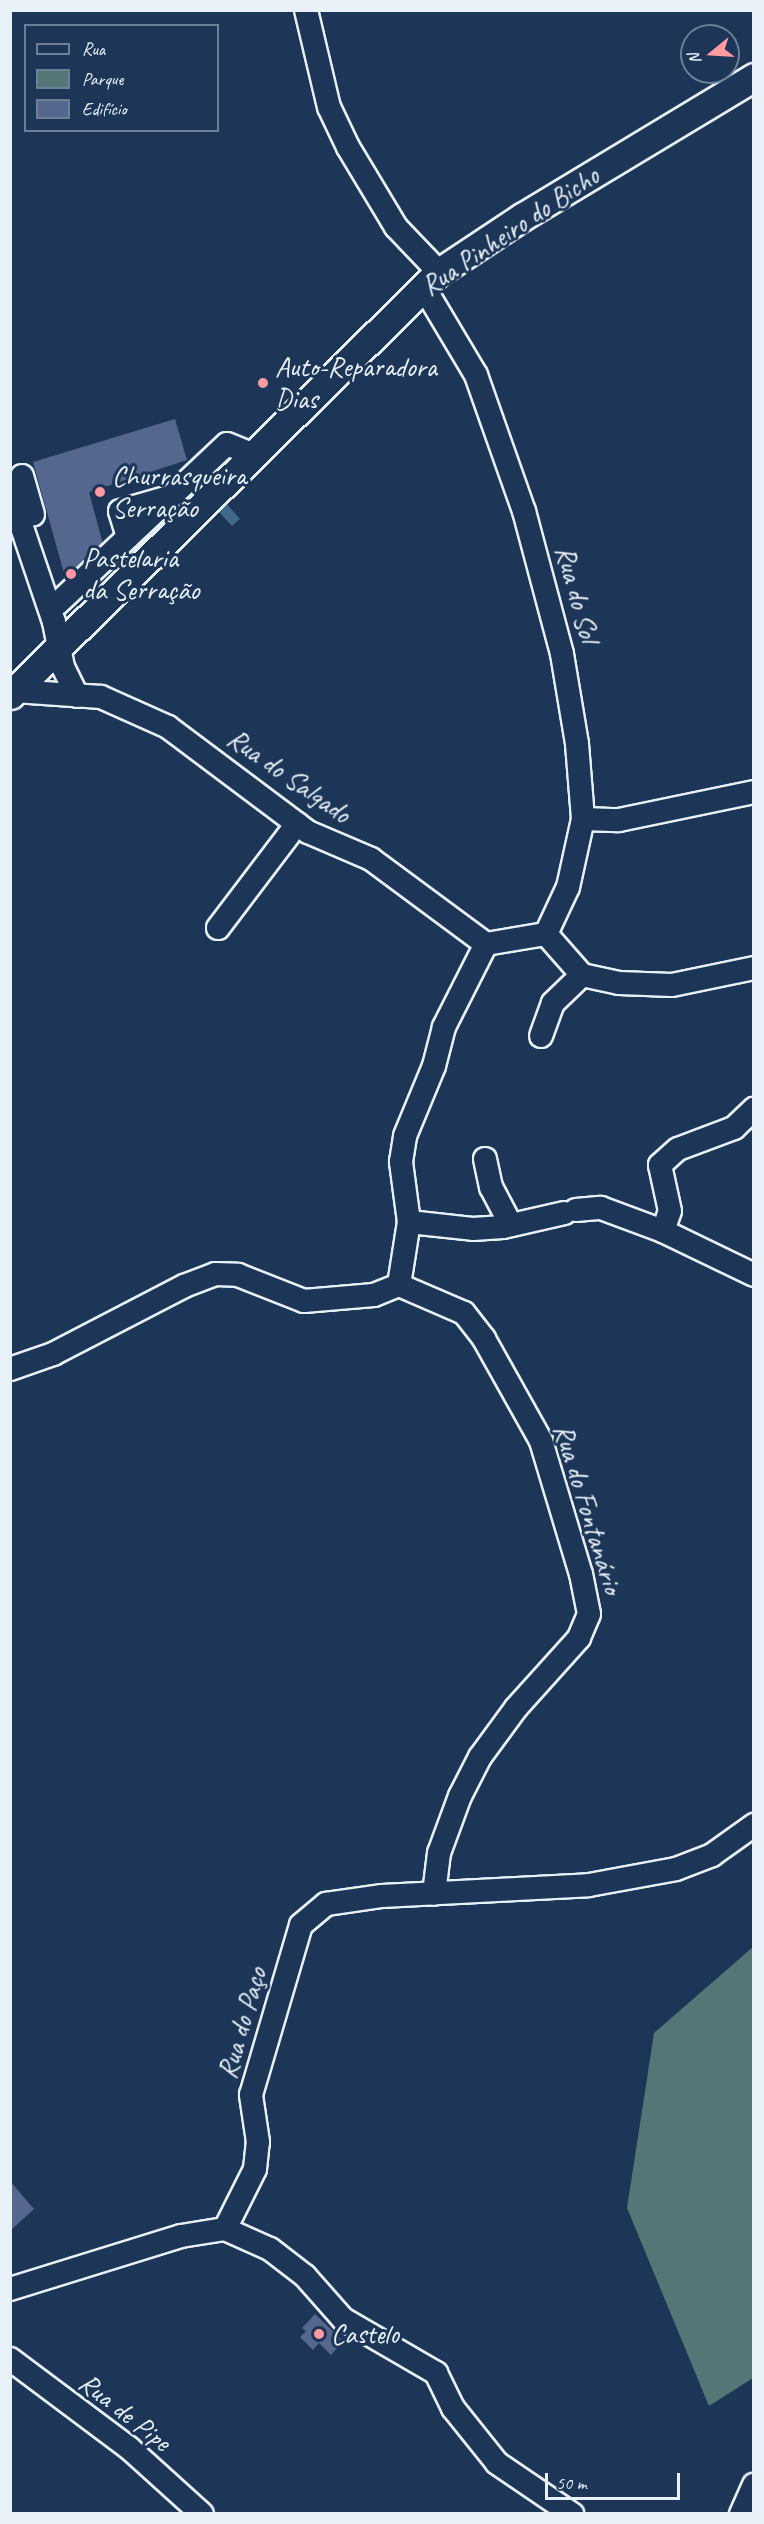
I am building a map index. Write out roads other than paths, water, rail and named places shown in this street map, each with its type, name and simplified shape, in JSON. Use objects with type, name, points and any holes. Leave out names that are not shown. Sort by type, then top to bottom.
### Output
[{"type":"main road","name":"Rua Pinheiro do Bicho","points":[[13,693],[431,279],[522,217],[753,77]]},
{"type":"street","name":"Rua do Sol","points":[[306,10],[329,107],[348,147],[396,227],[431,279],[476,375],[524,512],[562,654],[577,744],[583,819],[568,887],[546,934]]},
{"type":"street","points":[[57,604],[128,537],[120,511],[167,498],[227,444],[252,454]]},
{"type":"street","points":[[16,484],[54,622],[63,641]]},
{"type":"street","points":[[16,484],[57,604],[63,641],[77,696]]},
{"type":"street","name":"Rua do Salgado","points":[[13,693],[101,697],[168,727],[297,824],[343,849],[371,859],[486,944]]},
{"type":"street","points":[[583,819],[619,820],[753,792]]},
{"type":"street","points":[[218,928],[297,824]]},
{"type":"street","points":[[10,1369],[53,1354],[184,1286],[215,1274],[238,1275],[304,1301],[374,1295],[399,1285],[409,1222],[401,1162],[405,1136],[434,1066],[444,1027],[486,944],[546,934],[582,975],[619,983],[672,985],[753,968]]},
{"type":"street","points":[[541,1036],[553,1003],[582,975]]},
{"type":"street","points":[[663,1231],[670,1211],[660,1165],[678,1149],[734,1128],[753,1109]]},
{"type":"street","points":[[485,1159],[491,1187],[511,1225]]},
{"type":"street","points":[[409,1222],[473,1229],[511,1225],[570,1212],[601,1208],[663,1231],[753,1275]]},
{"type":"street","name":"Rua do Fontanário","points":[[399,1285],[464,1313],[516,1393],[541,1440],[581,1574],[588,1614],[579,1638],[516,1708],[480,1757],[460,1796],[440,1853],[434,1894]]},
{"type":"street","name":"Rua do Paço","points":[[225,2229],[255,2169],[258,2142],[251,2095],[301,1925],[326,1904],[589,1884],[676,1869],[712,1855],[753,1825]]},
{"type":"street","points":[[10,2289],[181,2236],[225,2229],[270,2249],[305,2276],[343,2319],[436,2373],[453,2408],[497,2463],[572,2514]]},
{"type":"street","name":"Rua de Pipe","points":[[10,2359],[129,2448],[202,2514]]},
{"type":"street","points":[[741,2514],[753,2485]]},
{"type":"water","points":[[226,503],[240,519],[232,526],[218,511]]},
{"type":"place","name":"Auto-Reparadora Dias","points":[[263,383]]},
{"type":"place","name":"Churrasqueira Serração","points":[[100,492]]},
{"type":"place","name":"Pastelaria da Serração","points":[[71,574]]},
{"type":"place","name":"Castelo","points":[[319,2334]]}]
